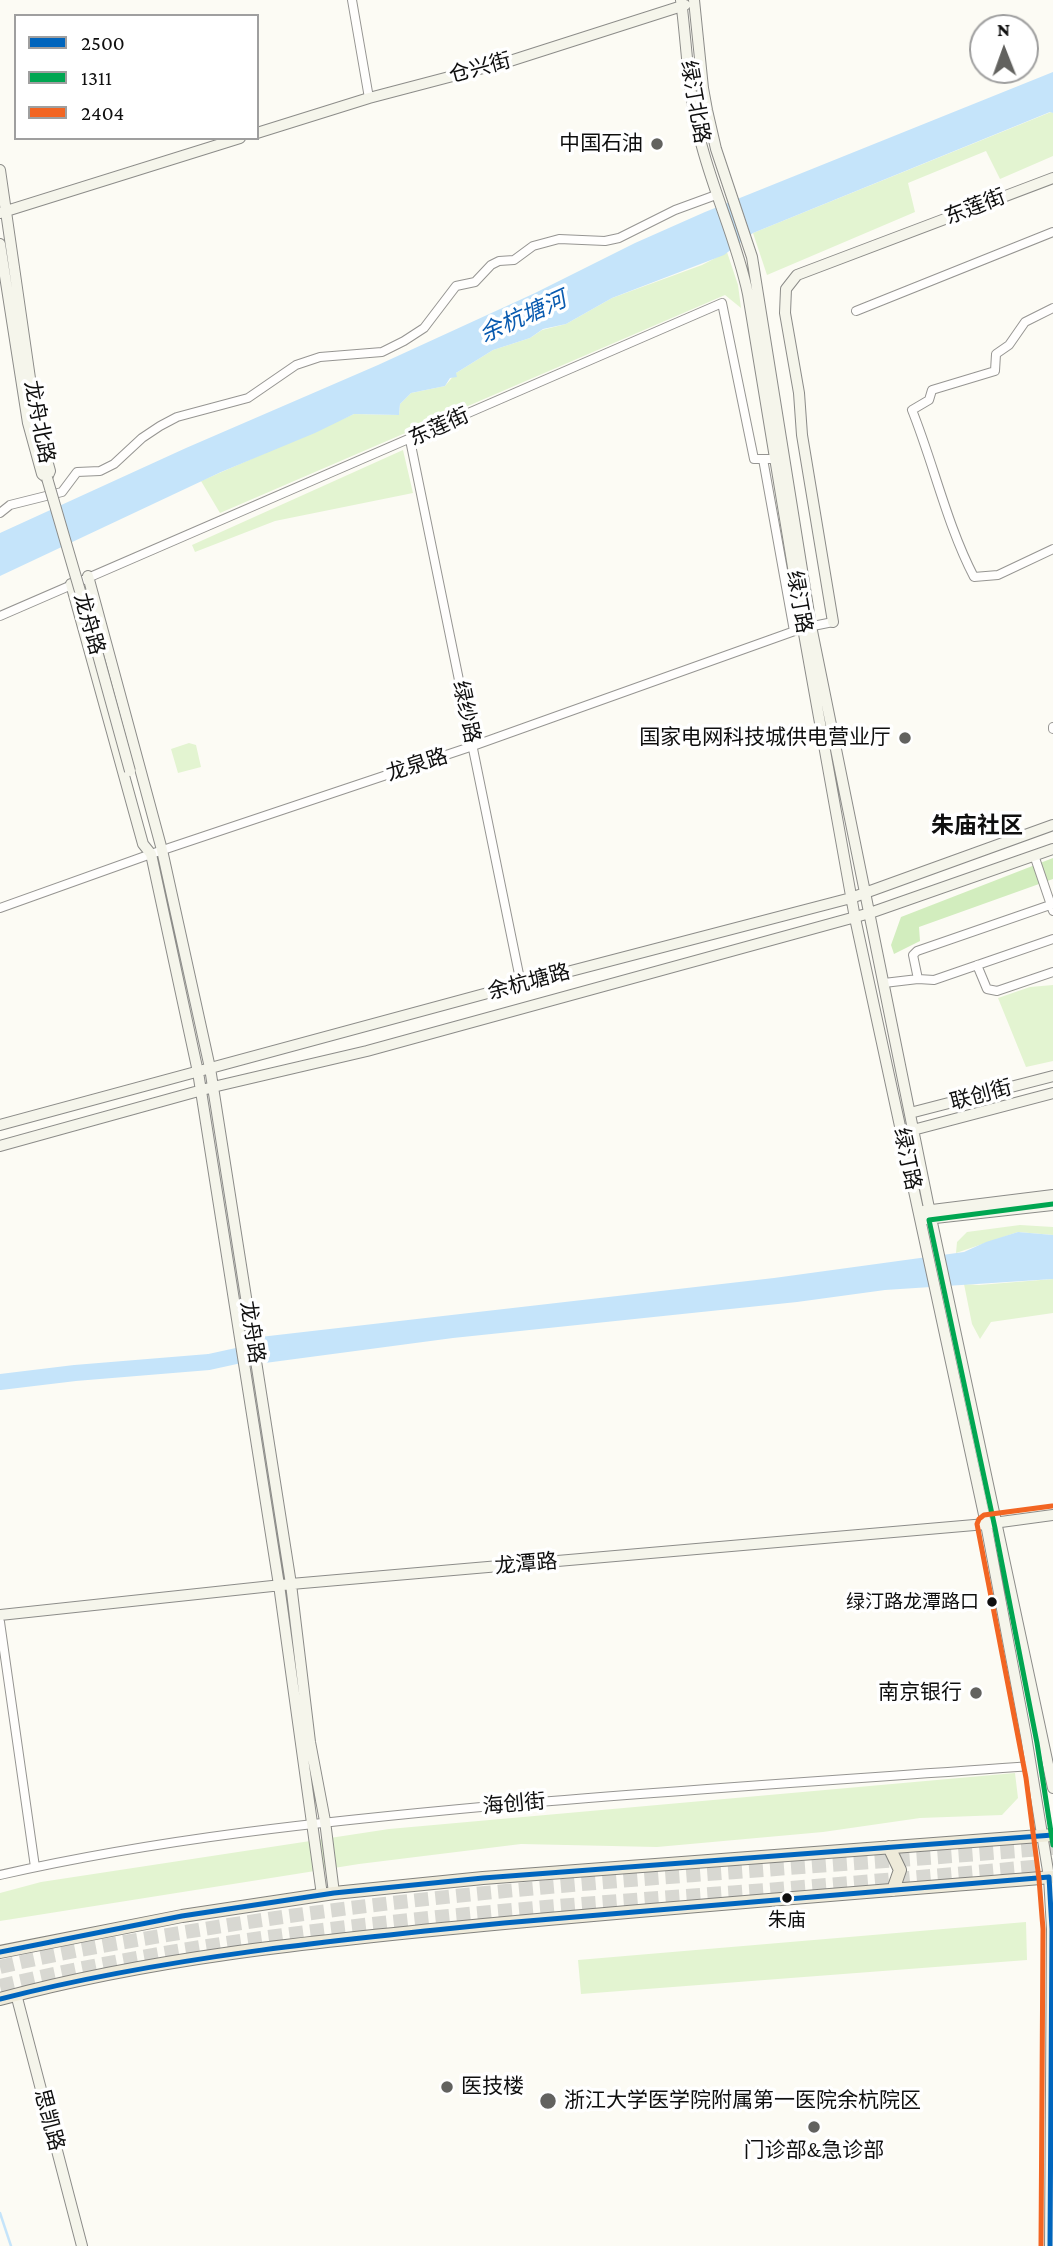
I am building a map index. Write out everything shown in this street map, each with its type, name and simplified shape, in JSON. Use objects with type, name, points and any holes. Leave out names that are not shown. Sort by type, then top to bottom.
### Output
[{"type":"main road","points":[[0,1952],[183,1916],[328,1894],[483,1878],[1048,1835]]},
{"type":"main road","points":[[889,1847],[900,1870],[893,1890]]},
{"type":"main road","points":[[0,1999],[124,1970],[332,1940],[1051,1877]]},
{"type":"street","points":[[352,0],[369,98]]},
{"type":"street","name":"仓兴街","points":[[259,132],[369,98],[510,61],[681,3],[697,1]]},
{"type":"street","name":"绿汀北路","points":[[697,1],[702,88],[716,149],[732,196]]},
{"type":"street","name":"绿汀北路","points":[[681,3],[694,116],[717,199]]},
{"type":"street","points":[[3,213],[234,140]]},
{"type":"street","name":"龙舟北路","points":[[0,170],[3,213],[36,420],[50,471],[47,478],[42,474],[27,423],[0,244]]},
{"type":"street","name":"东莲街","points":[[833,622],[802,435],[799,393],[785,313],[786,289],[797,275],[1053,178]]},
{"type":"street","name":"绿汀路","points":[[732,196],[752,257],[803,628],[866,893],[910,1113],[925,1215],[927,1252],[941,1290],[991,1523],[1053,1788]]},
{"type":"street","points":[[0,513],[10,505],[62,492],[77,472],[100,471],[114,464],[142,438],[160,426],[177,417],[248,398],[296,365],[331,355],[382,352],[404,341],[424,328],[456,286],[475,282],[491,265],[499,261],[514,260],[533,246],[559,239],[605,241],[619,238],[675,210],[717,199]]},
{"type":"street","name":"绿汀路","points":[[717,199],[741,263],[769,459],[803,628],[851,898],[925,1215],[939,1250],[941,1290]]},
{"type":"street","points":[[856,311],[1053,232]]},
{"type":"street","name":"东莲街","points":[[0,616],[722,303],[754,459],[769,459]]},
{"type":"street","points":[[1053,308],[1025,322],[1009,345],[996,354],[995,371],[932,390],[929,400],[912,410],[930,455],[962,554],[974,577],[998,575],[1053,549]]},
{"type":"street","name":"绿纱路","points":[[410,440],[521,984]]},
{"type":"street","name":"龙舟路","points":[[47,478],[130,771],[127,789]]},
{"type":"street","name":"龙舟路","points":[[88,576],[135,747],[157,852],[198,1072],[246,1376],[285,1585]]},
{"type":"street","name":"龙舟路","points":[[71,584],[143,844],[157,852],[210,1068],[251,1325],[328,1894]]},
{"type":"street","name":"龙泉路","points":[[0,908],[157,852],[473,746],[803,628],[833,622]]},
{"type":"street","points":[[130,771],[141,777]]},
{"type":"street","name":"余杭塘路","points":[[0,1125],[851,898],[1053,825]]},
{"type":"street","name":"余杭塘路","points":[[0,1146],[212,1087],[367,1051],[870,914],[1053,849]]},
{"type":"street","points":[[918,978],[913,955],[917,951],[1052,906],[1034,855]]},
{"type":"street","points":[[884,983],[918,978],[934,980],[1053,939]]},
{"type":"street","points":[[977,965],[987,989],[997,991],[1053,972]]},
{"type":"street","name":"联创街","points":[[910,1113],[1053,1076]]},
{"type":"street","name":"联创街","points":[[913,1130],[1053,1093]]},
{"type":"street","points":[[925,1215],[1053,1195]]},
{"type":"street","points":[[925,1215],[1053,1205]]},
{"type":"street","name":"龙潭路","points":[[0,1615],[285,1585],[991,1523],[1053,1515]]},
{"type":"street","name":"绿汀路","points":[[991,1523],[1031,1766],[1048,1835],[1052,1929],[1050,2246]]},
{"type":"street","points":[[0,1622],[35,1867]]},
{"type":"street","name":"海创街","points":[[0,1875],[35,1867],[319,1822],[576,1799],[1031,1766]]},
{"type":"street","name":"思凯路","points":[[16,1994],[82,2246]]},
{"type":"green space","points":[[1051,112],[1053,156],[1000,179],[986,151],[908,183],[915,212],[767,275],[753,233]]},
{"type":"green space","points":[[727,252],[738,285],[741,308],[725,295],[220,513],[201,481],[354,414],[399,415],[400,404],[411,393],[445,386],[456,373],[493,350],[530,338],[542,330],[566,324],[612,298],[702,265]]},
{"type":"green space","points":[[403,450],[413,493],[275,521],[195,552],[192,545]]},
{"type":"green space","points":[[189,743],[196,745],[201,767],[178,773],[171,749]]},
{"type":"green space","points":[[1053,858],[1053,879],[919,927],[920,941],[894,954],[891,945],[901,917]]},
{"type":"green space","points":[[1053,985],[1053,1061],[1026,1067],[998,998],[1030,987]]},
{"type":"green space","points":[[1020,1225],[1053,1227],[1053,1235],[1018,1232],[956,1253],[957,1242],[967,1232]]},
{"type":"green space","points":[[1053,1279],[1053,1313],[991,1322],[980,1339],[972,1324],[964,1284]]},
{"type":"green space","points":[[1015,1773],[1018,1798],[1002,1815],[920,1818],[823,1832],[657,1847],[521,1844],[359,1864],[0,1921],[0,1893],[41,1882],[389,1829]]},
{"type":"green space","points":[[1026,1922],[1027,1960],[581,1994],[578,1960]]},
{"type":"water","name":"余杭塘河","points":[[1053,72],[1053,113],[753,233],[724,255],[612,298],[566,324],[543,329],[530,338],[493,350],[456,373],[457,377],[450,378],[445,386],[411,393],[400,404],[399,415],[354,414],[221,472],[0,576],[0,533],[186,448],[378,365],[705,212],[1023,84],[1039,84],[1039,78]]},
{"type":"water","points":[[1018,1232],[1053,1235],[1053,1279],[885,1290],[797,1302],[453,1338],[265,1363],[260,1337],[774,1278],[964,1252]]},
{"type":"waterway","points":[[0,1382],[209,1362],[282,1346]]},
{"type":"waterway","points":[[0,2213],[11,2246]]},
{"type":"tunnel","points":[[0,1967],[204,1929],[415,1900],[628,1880],[1053,1848]]},
{"type":"tunnel","points":[[0,1986],[190,1949],[381,1923],[1053,1865]]},
{"type":"transit line","name":"1311","points":[[1053,1204],[929,1220],[995,1528],[1037,1743],[1053,1845]]},
{"type":"transit line","name":"2404","points":[[1041,2246],[1043,1929],[1039,1879],[1026,1778],[977,1524],[984,1515],[1052,1506]]},
{"type":"transit line","name":"2500","points":[[0,1952],[182,1916],[334,1893],[483,1878],[1053,1835]]},
{"type":"transit line","name":"2500","points":[[0,1999],[125,1972],[314,1943],[572,1917],[1049,1877],[1052,1929],[1050,2246]]},
{"type":"place","name":"中国石油","points":[[657,144]]},
{"type":"place","name":"国家电网科技城供电营业厅","points":[[905,738]]},
{"type":"place","name":"绿汀路龙潭路口","points":[[992,1602]]},
{"type":"place","name":"南京银行","points":[[976,1693]]},
{"type":"place","name":"朱庙","points":[[787,1898]]},
{"type":"place","name":"医技楼","points":[[447,2087]]},
{"type":"place","name":"浙江大学医学院附属第一医院余杭院区","points":[[548,2101]]},
{"type":"place","name":"门诊部&急诊部","points":[[814,2127]]},
{"type":"district","name":"朱庙社区","points":[[977,826]]}]
